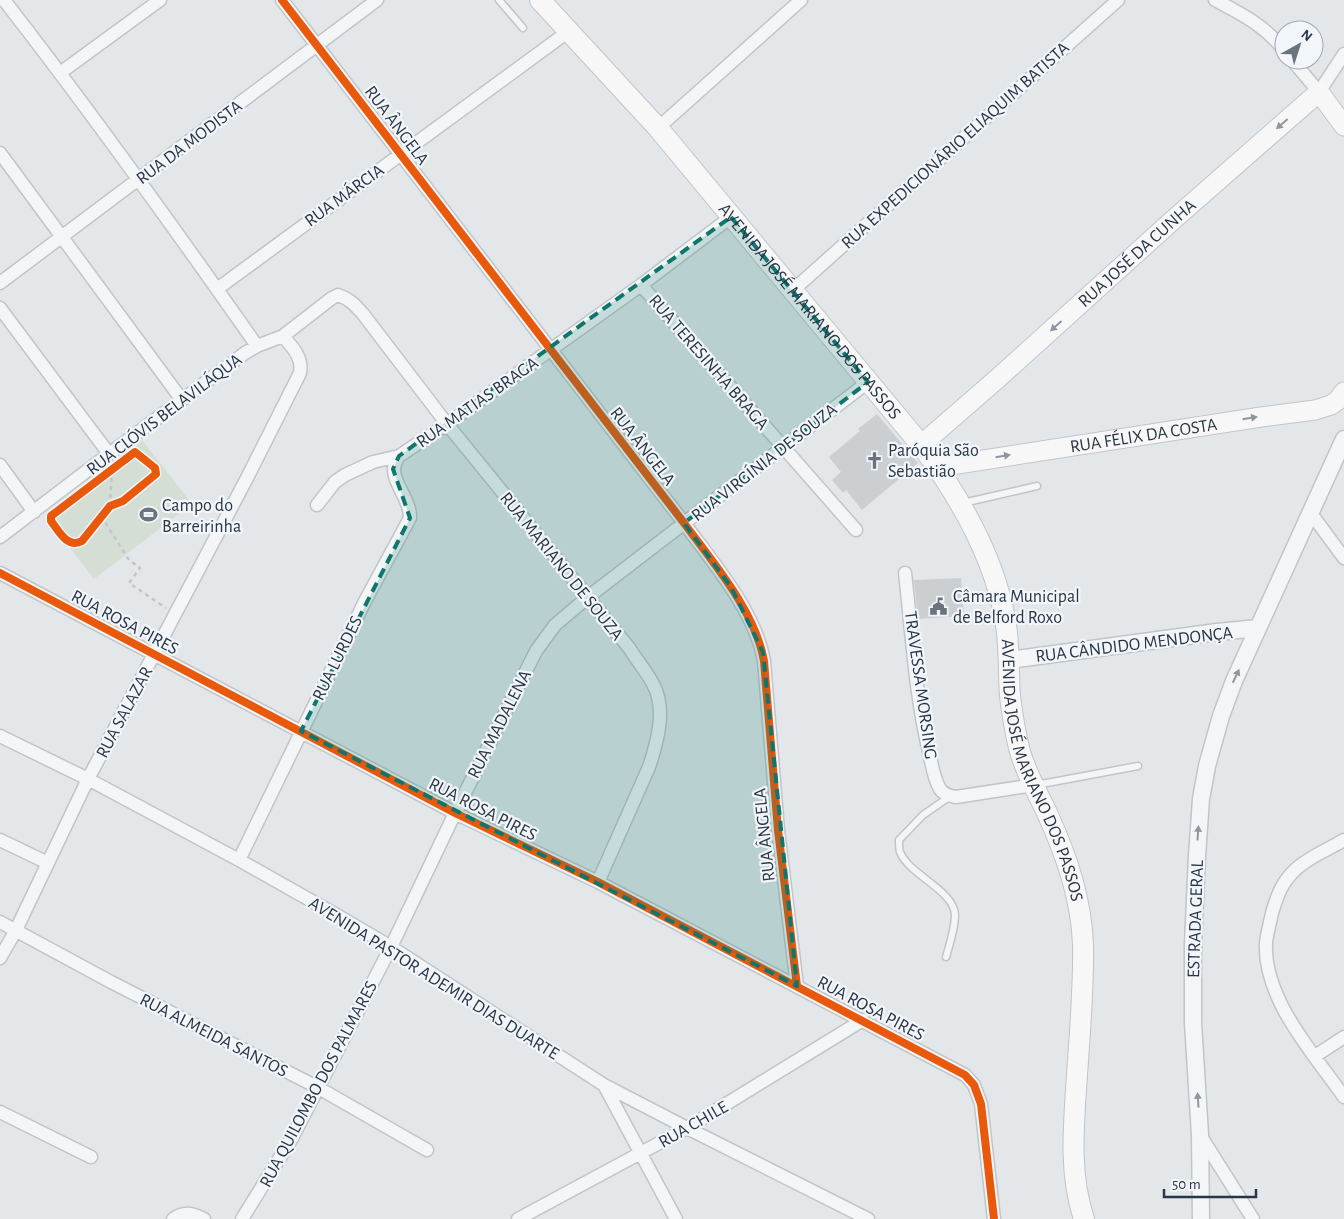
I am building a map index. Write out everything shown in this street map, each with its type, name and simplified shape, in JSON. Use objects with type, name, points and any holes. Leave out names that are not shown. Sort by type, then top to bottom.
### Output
[{"type":"main road","name":"AVENIDA JOSÉ MARIANO DOS PASSOS","points":[[540,0],[658,128],[921,445],[938,467],[983,549],[996,582],[1005,620],[1010,696],[1016,733],[1025,766],[1070,867],[1081,915],[1083,946],[1073,1135],[1074,1173],[1078,1200],[1084,1219]]},
{"type":"main road","points":[[1319,92],[1344,126]]},
{"type":"main road","name":"RUA JOSÉ DA CUNHA","points":[[921,445],[1319,92]]},
{"type":"main road","name":"RUA FÉLIX DA COSTA","points":[[938,467],[1225,422],[1315,410],[1331,405],[1344,392]]},
{"type":"street","points":[[4,0],[139,179],[257,346]]},
{"type":"street","points":[[60,72],[160,0]]},
{"type":"street","name":"RUA ÂNGELA","points":[[282,0],[684,524],[731,587],[748,618],[763,652],[778,830],[797,986]]},
{"type":"street","name":"RUA DA MODISTA","points":[[0,283],[377,0]]},
{"type":"street","points":[[658,128],[801,0]]},
{"type":"street","name":"RUA EXPEDICIONÁRIO ELIAQUIM BATISTA","points":[[792,291],[1118,0]]},
{"type":"street","points":[[1214,0],[1253,21],[1266,30],[1274,39]]},
{"type":"street","name":"RUA MÁRCIA","points":[[217,289],[569,30]]},
{"type":"street","name":"RUA JOSÉ DA CUNHA","points":[[1319,92],[1344,54]]},
{"type":"street","points":[[1300,70],[1319,92]]},
{"type":"street","points":[[0,152],[182,400]]},
{"type":"street","name":"RUA MATIAS BRAGA","points":[[317,505],[335,482],[373,462],[400,456],[641,285],[731,217]]},
{"type":"street","name":"RUA TERESINHA BRAGA","points":[[641,285],[856,530]]},
{"type":"street","name":"RUA MARIANO DE SOUZA","points":[[332,298],[338,295],[345,297],[354,304],[447,424],[630,649],[654,686],[659,703],[659,723],[655,749],[649,767],[598,882]]},
{"type":"street","name":"RUA CLÓVIS BELAVILÁQUA","points":[[0,537],[109,454],[257,346],[282,336],[332,298]]},
{"type":"street","points":[[0,308],[109,454]]},
{"type":"street","name":"RUA SALAZAR","points":[[0,958],[16,930],[88,779],[247,478],[300,373],[301,362],[299,356],[282,336]]},
{"type":"street","name":"RUA VIRGÍNIA DE SOUZA","points":[[588,597],[868,382]]},
{"type":"street","name":"ESTRADA GERAL","points":[[1202,1219],[1200,1135],[1193,1023],[1193,944],[1201,799],[1207,766],[1221,716],[1234,681],[1344,439]]},
{"type":"street","name":"RUA LURDES","points":[[239,860],[365,600],[410,518],[410,510],[395,479],[393,468],[400,456]]},
{"type":"street","points":[[0,466],[34,512]]},
{"type":"street","points":[[1310,512],[1344,558]]},
{"type":"street","name":"TRAVESSA MORSING","points":[[905,572],[919,702],[927,745],[934,775],[940,788],[945,794],[950,796]]},
{"type":"street","name":"RUA ROSA PIRES","points":[[0,573],[455,813],[598,882],[965,1075],[972,1082],[981,1104],[994,1219]]},
{"type":"street","name":"RUA MADALENA","points":[[391,947],[536,651],[555,626],[588,597]]},
{"type":"street","name":"RUA CÂNDIDO MENDONÇA","points":[[1009,660],[1258,628]]},
{"type":"street","name":"AVENIDA PASTOR ADEMIR DIAS DUARTE","points":[[0,736],[88,779],[239,860],[391,947],[604,1085],[868,1219]]},
{"type":"street","points":[[950,796],[962,797],[1034,785]]},
{"type":"street","points":[[0,840],[48,863]]},
{"type":"street","points":[[1344,840],[1296,868],[1284,882],[1277,896],[1266,942],[1267,960],[1276,994],[1290,1021],[1344,1097]]},
{"type":"street","name":"RUA ALMEIDA SANTOS","points":[[0,922],[128,991],[317,1087],[427,1150]]},
{"type":"street","name":"RUA QUILOMBO DOS PALMARES","points":[[242,1219],[292,1138],[391,947]]},
{"type":"street","name":"RUA CHILE","points":[[518,1219],[687,1128],[863,1020]]},
{"type":"street","points":[[1316,1056],[1344,1037]]},
{"type":"street","points":[[604,1085],[676,1219]]},
{"type":"street","points":[[0,1112],[91,1157]]},
{"type":"street","points":[[1200,1135],[1253,1219]]},
{"type":"street","points":[[173,1219],[184,1213],[194,1214],[204,1219]]},
{"type":"lane","points":[[499,0],[523,28]]},
{"type":"lane","points":[[959,503],[1037,486]]},
{"type":"lane","points":[[1034,785],[1138,766]]},
{"type":"lane","points":[[946,956],[955,913],[948,899],[910,866],[900,852],[899,840],[923,815],[950,796]]},
{"type":"path","points":[[105,474],[119,463]]},
{"type":"path","points":[[110,506],[112,468]]},
{"type":"path","points":[[119,502],[110,506],[99,520],[129,560],[140,568],[129,583],[175,614]]},
{"type":"path","points":[[962,597],[989,593]]},
{"type":"highlighted area","points":[[731,217],[868,382],[684,523],[731,587],[763,652],[797,986],[301,731],[410,518],[393,469],[399,456]]},
{"type":"shaded area","points":[[142,440],[192,504],[94,579],[45,515]]},
{"type":"building","name":"Paróquia São Sebastião","points":[[877,414],[918,463],[862,510],[846,490],[843,493],[832,480],[841,472],[829,457],[860,431],[858,429]]},
{"type":"building","name":"Câmara Municipal de Belford Roxo","points":[[961,578],[964,616],[918,619],[914,580]]},
{"type":"cycle path","points":[[282,0],[684,523],[720,571],[743,606],[759,642],[764,661],[778,830],[797,986]]},
{"type":"cycle path","points":[[135,452],[155,468],[156,474],[123,501],[110,506],[82,541],[72,543],[64,538],[51,521],[51,516],[135,452]]},
{"type":"cycle path","points":[[0,573],[455,813],[598,882],[965,1075],[974,1085],[981,1104],[994,1219]]},
{"type":"place","name":"Paróquia São Sebastião","points":[[874,460]]},
{"type":"place","name":"Campo do Barreirinha","points":[[148,515]]},
{"type":"place","name":"Câmara Municipal de Belford Roxo","points":[[939,606]]}]
